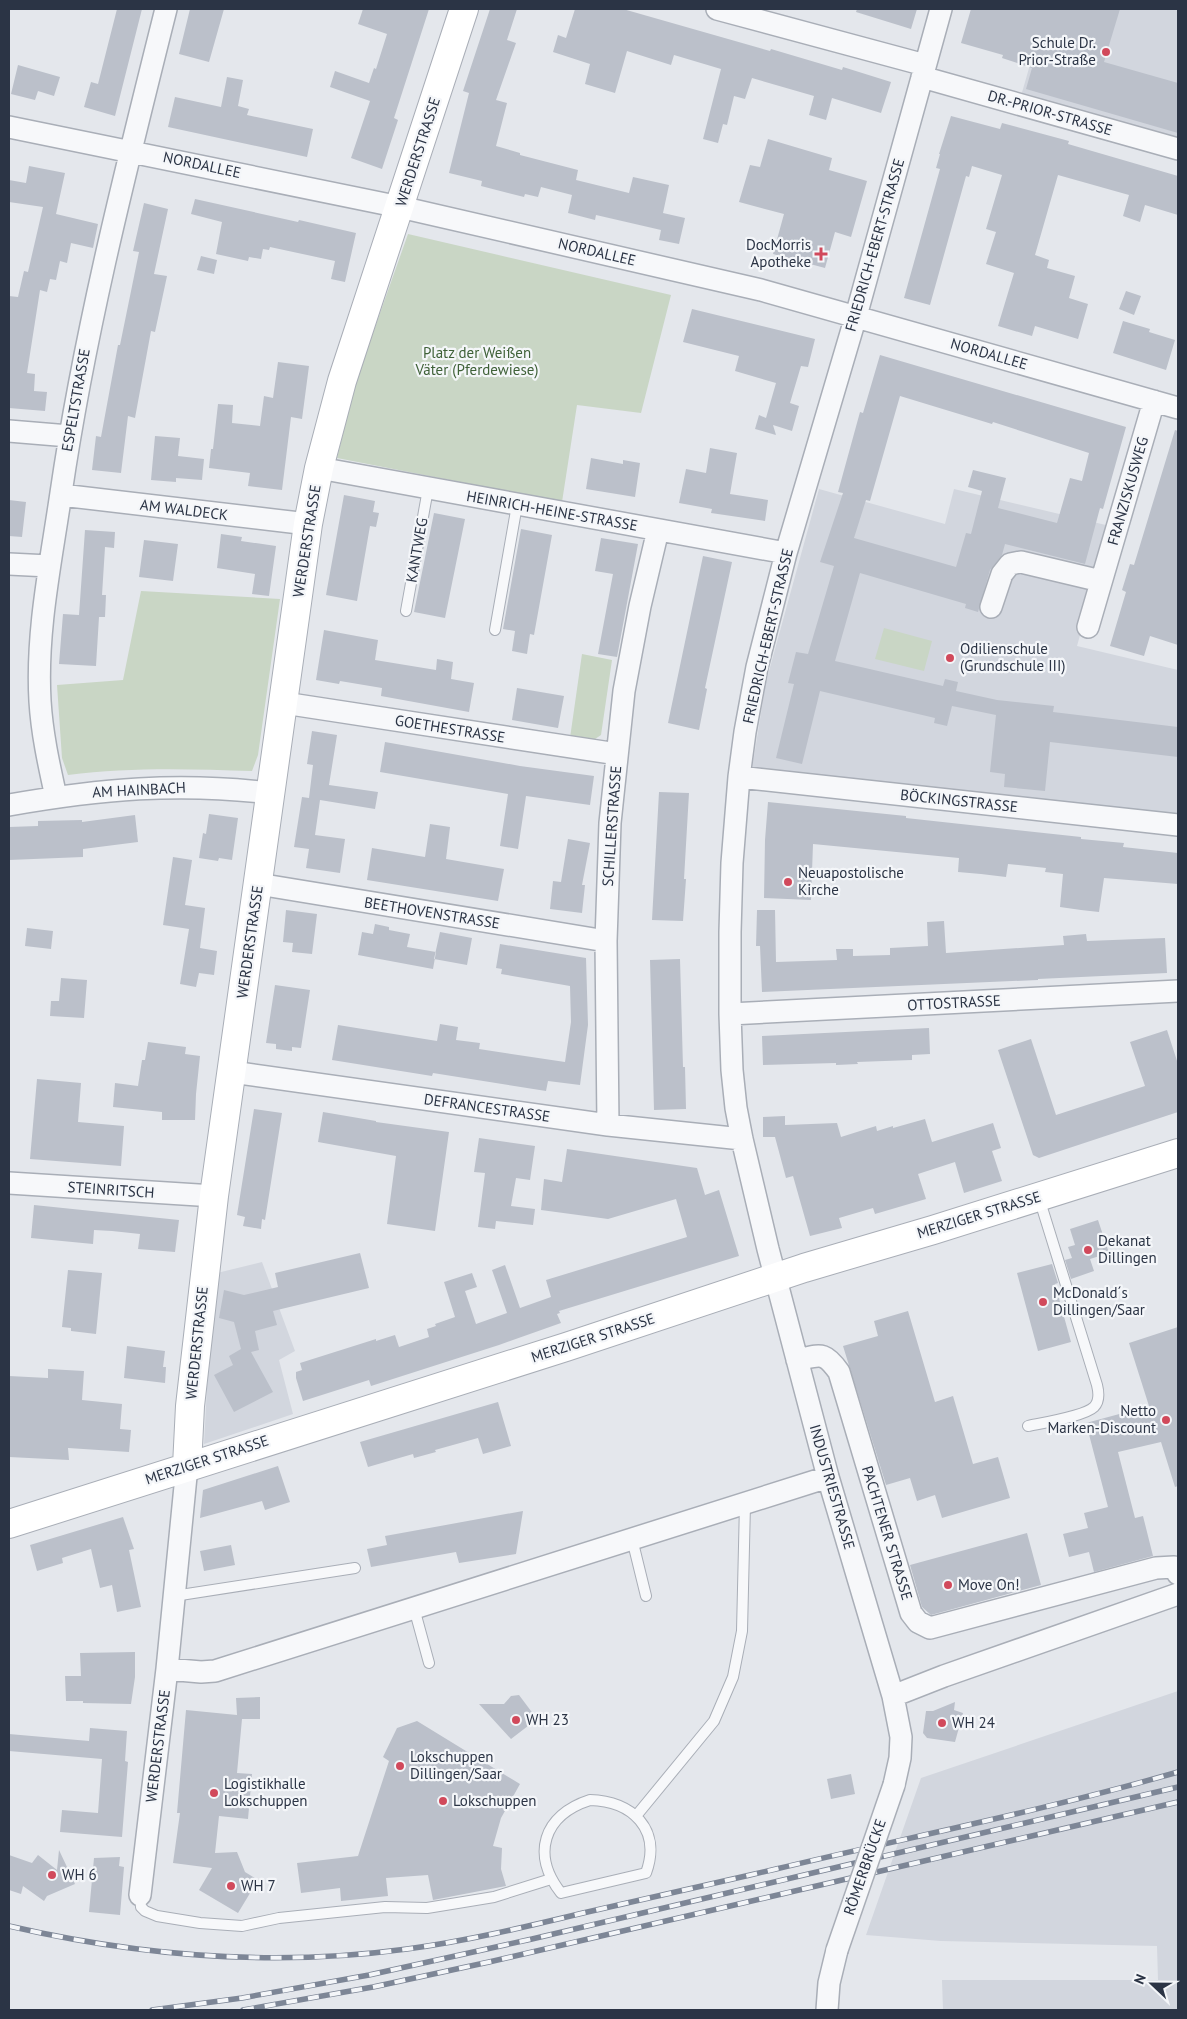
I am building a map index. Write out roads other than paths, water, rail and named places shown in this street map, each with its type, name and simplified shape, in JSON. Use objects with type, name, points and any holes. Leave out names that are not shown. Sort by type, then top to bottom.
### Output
[{"type":"street","name":"ESPELTSTRASSE","points":[[56,797],[45,747],[40,702],[40,654],[49,566],[69,436],[96,296],[166,9]]},
{"type":"street","name":"WERDERSTRASSE","points":[[140,1896],[167,1668],[187,1466],[190,1406],[214,1196],[308,524],[318,468],[342,381],[464,9]]},
{"type":"street","name":"DR.-PRIOR-STRASSE","points":[[717,9],[1178,149]]},
{"type":"street","name":"FRIEDRICH-EBERT-STRASSE","points":[[775,1278],[736,1108],[730,1014],[729,942],[732,862],[739,777],[757,667],[786,553],[856,316],[941,9]]},
{"type":"street","name":"NORDALLEE","points":[[9,126],[400,207],[761,290],[1178,408]]},
{"type":"street","name":"FRANZISKUSWEG","points":[[1088,627],[1154,401]]},
{"type":"street","points":[[9,431],[69,436]]},
{"type":"street","name":"HEINRICH-HEINE-STRASSE","points":[[318,468],[786,553]]},
{"type":"street","name":"AM WALDECK","points":[[61,495],[308,524]]},
{"type":"street","name":"SCHILLERSTRASSE","points":[[608,1125],[606,941],[610,823],[624,691],[640,606],[658,530]]},
{"type":"street","points":[[991,607],[1002,574],[1010,564],[1021,562],[1102,581]]},
{"type":"street","points":[[9,564],[49,566]]},
{"type":"street","name":"GOETHESTRASSE","points":[[284,703],[617,754]]},
{"type":"street","name":"BÖCKINGSTRASSE","points":[[739,777],[1178,825]]},
{"type":"street","name":"AM HAINBACH","points":[[9,805],[56,797],[155,787],[195,786],[270,793]]},
{"type":"street","name":"BEETHOVENSTRASSE","points":[[258,884],[606,941]]},
{"type":"street","name":"OTTOSTRASSE","points":[[730,1014],[1178,991]]},
{"type":"street","name":"DEFRANCESTRASSE","points":[[232,1072],[608,1125],[742,1139]]},
{"type":"street","name":"MERZIGER STRASSE","points":[[9,1524],[566,1347],[775,1278],[1178,1153]]},
{"type":"street","name":"STEINRITSCH","points":[[9,1183],[214,1196]]},
{"type":"street","name":"INDUSTRIESTRASSE","points":[[775,1278],[828,1477],[893,1696],[901,1737],[900,1758],[894,1785]]},
{"type":"street","name":"PACHTENER STRASSE","points":[[797,1360],[819,1355],[829,1359],[839,1372],[910,1613],[918,1622],[930,1628],[1156,1568],[1174,1567],[1178,1574]]},
{"type":"street","points":[[167,1668],[201,1672],[214,1671],[828,1477]]},
{"type":"street","points":[[893,1696],[1178,1594]]},
{"type":"street","name":"RÖMERBRÜCKE","points":[[827,2010],[829,1983],[836,1950],[894,1785]]},
{"type":"lane","name":"KANTWEG","points":[[406,611],[428,489]]},
{"type":"lane","points":[[495,630],[518,505]]},
{"type":"lane","points":[[1028,1426],[1088,1411],[1097,1403],[1099,1397],[1097,1385],[1038,1196]]},
{"type":"lane","points":[[636,1816],[714,1721],[733,1677],[742,1630],[745,1504]]},
{"type":"lane","points":[[632,1539],[646,1596]]},
{"type":"lane","points":[[174,1596],[355,1568]]},
{"type":"lane","points":[[414,1608],[429,1663]]},
{"type":"lane","points":[[590,1800],[607,1800],[623,1806],[636,1816],[646,1830],[651,1846],[650,1861],[646,1873],[561,1893],[550,1880],[545,1863],[544,1846],[549,1830],[559,1816],[573,1805],[590,1800]]},
{"type":"lane","points":[[140,1896],[141,1907],[156,1916],[200,1924],[242,1926],[279,1918],[385,1907],[427,1908],[494,1897],[550,1880]]},
{"type":"railway","points":[[9,1926],[107,1945],[207,1956],[307,1957],[407,1949],[518,1928],[1028,1811],[1178,1772]]},
{"type":"railway","points":[[152,2010],[242,1998],[369,1975],[532,1939],[1178,1787]]},
{"type":"railway","points":[[243,2010],[373,1987],[489,1962],[1178,1802]]},
{"type":"place","name":"Schule Dr. Prior-Straße","points":[[1106,52]]},
{"type":"place","name":"DocMorris Apotheke","points":[[821,254]]},
{"type":"place","name":"Odilienschule (Grundschule III)","points":[[950,658]]},
{"type":"place","name":"Neuapostolische Kirche","points":[[788,882]]},
{"type":"place","name":"Dekanat Dillingen","points":[[1088,1250]]},
{"type":"place","name":"McDonald´s Dillingen/Saar","points":[[1043,1302]]},
{"type":"place","name":"Netto Marken-Discount","points":[[1166,1420]]},
{"type":"place","name":"Move On!","points":[[948,1585]]},
{"type":"place","name":"WH 23","points":[[516,1720]]},
{"type":"place","name":"WH 24","points":[[942,1723]]},
{"type":"place","name":"Lokschuppen Dillingen/Saar","points":[[400,1766]]},
{"type":"place","name":"Logistikhalle Lokschuppen","points":[[214,1793]]},
{"type":"place","name":"Lokschuppen","points":[[443,1801]]},
{"type":"place","name":"WH 6","points":[[52,1875]]},
{"type":"place","name":"WH 7","points":[[231,1886]]},
{"type":"park label","name":"Platz der Weißen Väter (Pferdewiese)","points":[[477,362]]}]
